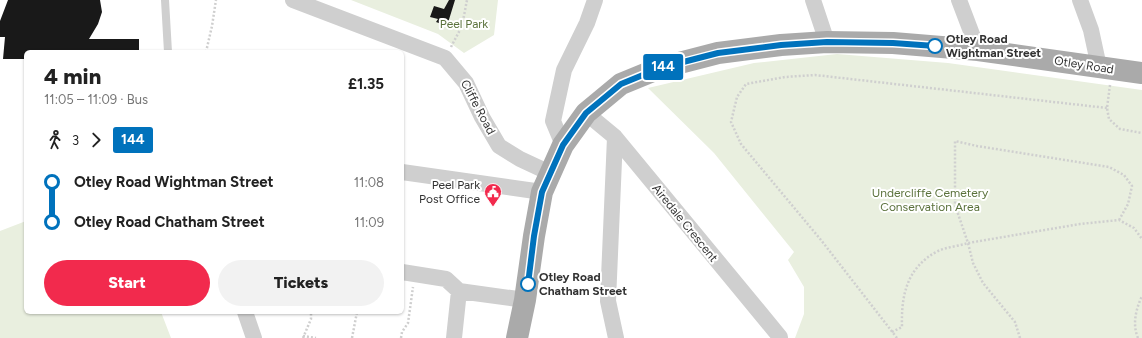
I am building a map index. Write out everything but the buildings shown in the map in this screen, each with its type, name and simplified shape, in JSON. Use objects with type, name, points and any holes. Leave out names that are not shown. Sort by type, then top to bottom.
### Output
[{"type":"main road","name":"Otley Road","points":[[517,338],[525,300],[534,236],[546,182],[563,145],[586,113],[621,84],[660,68],[718,53],[781,45],[827,42],[893,43],[978,50],[1142,73]]},
{"type":"street","name":"Cliffe Road","points":[[293,0],[445,58],[466,83],[482,117],[499,146],[520,159],[546,182]]},
{"type":"street","points":[[563,145],[554,120],[564,70],[587,23],[594,0]]},
{"type":"street","points":[[813,0],[827,42]]},
{"type":"street","points":[[959,0],[978,50]]},
{"type":"street","points":[[1080,0],[1106,68]]},
{"type":"street","name":"Airedale Crescent","points":[[586,113],[615,136],[779,338]]},
{"type":"street","points":[[615,136],[608,301],[616,338]]},
{"type":"street","points":[[404,172],[546,182]]},
{"type":"street","points":[[408,273],[446,279],[459,291],[525,300]]},
{"type":"street","points":[[454,338],[459,291]]},
{"type":"street","points":[[245,314],[254,338]]},
{"type":"lane","points":[[164,0],[168,50]]},
{"type":"path","points":[[206,50],[216,0]]},
{"type":"path","points":[[445,58],[462,26],[467,0]]},
{"type":"path","points":[[1106,68],[1107,108],[1109,119],[1120,129],[1142,133]]},
{"type":"path","points":[[897,338],[820,240],[741,144],[731,122],[737,97],[746,84],[785,77],[815,75],[1107,108]]},
{"type":"path","points":[[1020,338],[1015,322],[983,283],[973,263],[955,205],[955,142],[1109,167],[1124,175],[1132,186],[1128,204],[1119,220]]},
{"type":"path","points":[[892,332],[902,327],[901,312],[906,285],[916,267],[938,251],[968,243],[1080,224],[1119,220],[1134,228],[1142,239]]},
{"type":"path","points":[[401,338],[402,332],[408,323],[408,273]]},
{"type":"path","points":[[1138,338],[1135,332],[1136,314],[1142,296]]},
{"type":"path","points":[[311,314],[303,337],[316,338]]},
{"type":"path","points":[[352,338],[357,314]]},
{"type":"green space","name":"Peel Park","points":[[351,0],[498,0],[494,35],[464,53],[438,34]]},
{"type":"green space","name":"Undercliffe Cemetery Conservation Area","points":[[837,54],[948,63],[1142,90],[1142,338],[795,338],[804,314],[804,287],[788,260],[794,252],[714,153],[648,88],[754,63]]},
{"type":"green space","points":[[24,222],[24,314],[162,314],[171,338],[0,338],[0,231]]},
{"type":"bus line","name":"144","points":[[528,284],[534,236],[542,192],[563,145],[586,113],[621,84],[660,68],[718,53],[781,45],[827,42],[893,43],[935,46]]},
{"type":"place","name":"Otley Road Wightman Street","points":[[935,46]]},
{"type":"place","name":"Peel Park Post Office","points":[[493,207]]},
{"type":"place","name":"Otley Road Chatham Street","points":[[528,284]]}]
